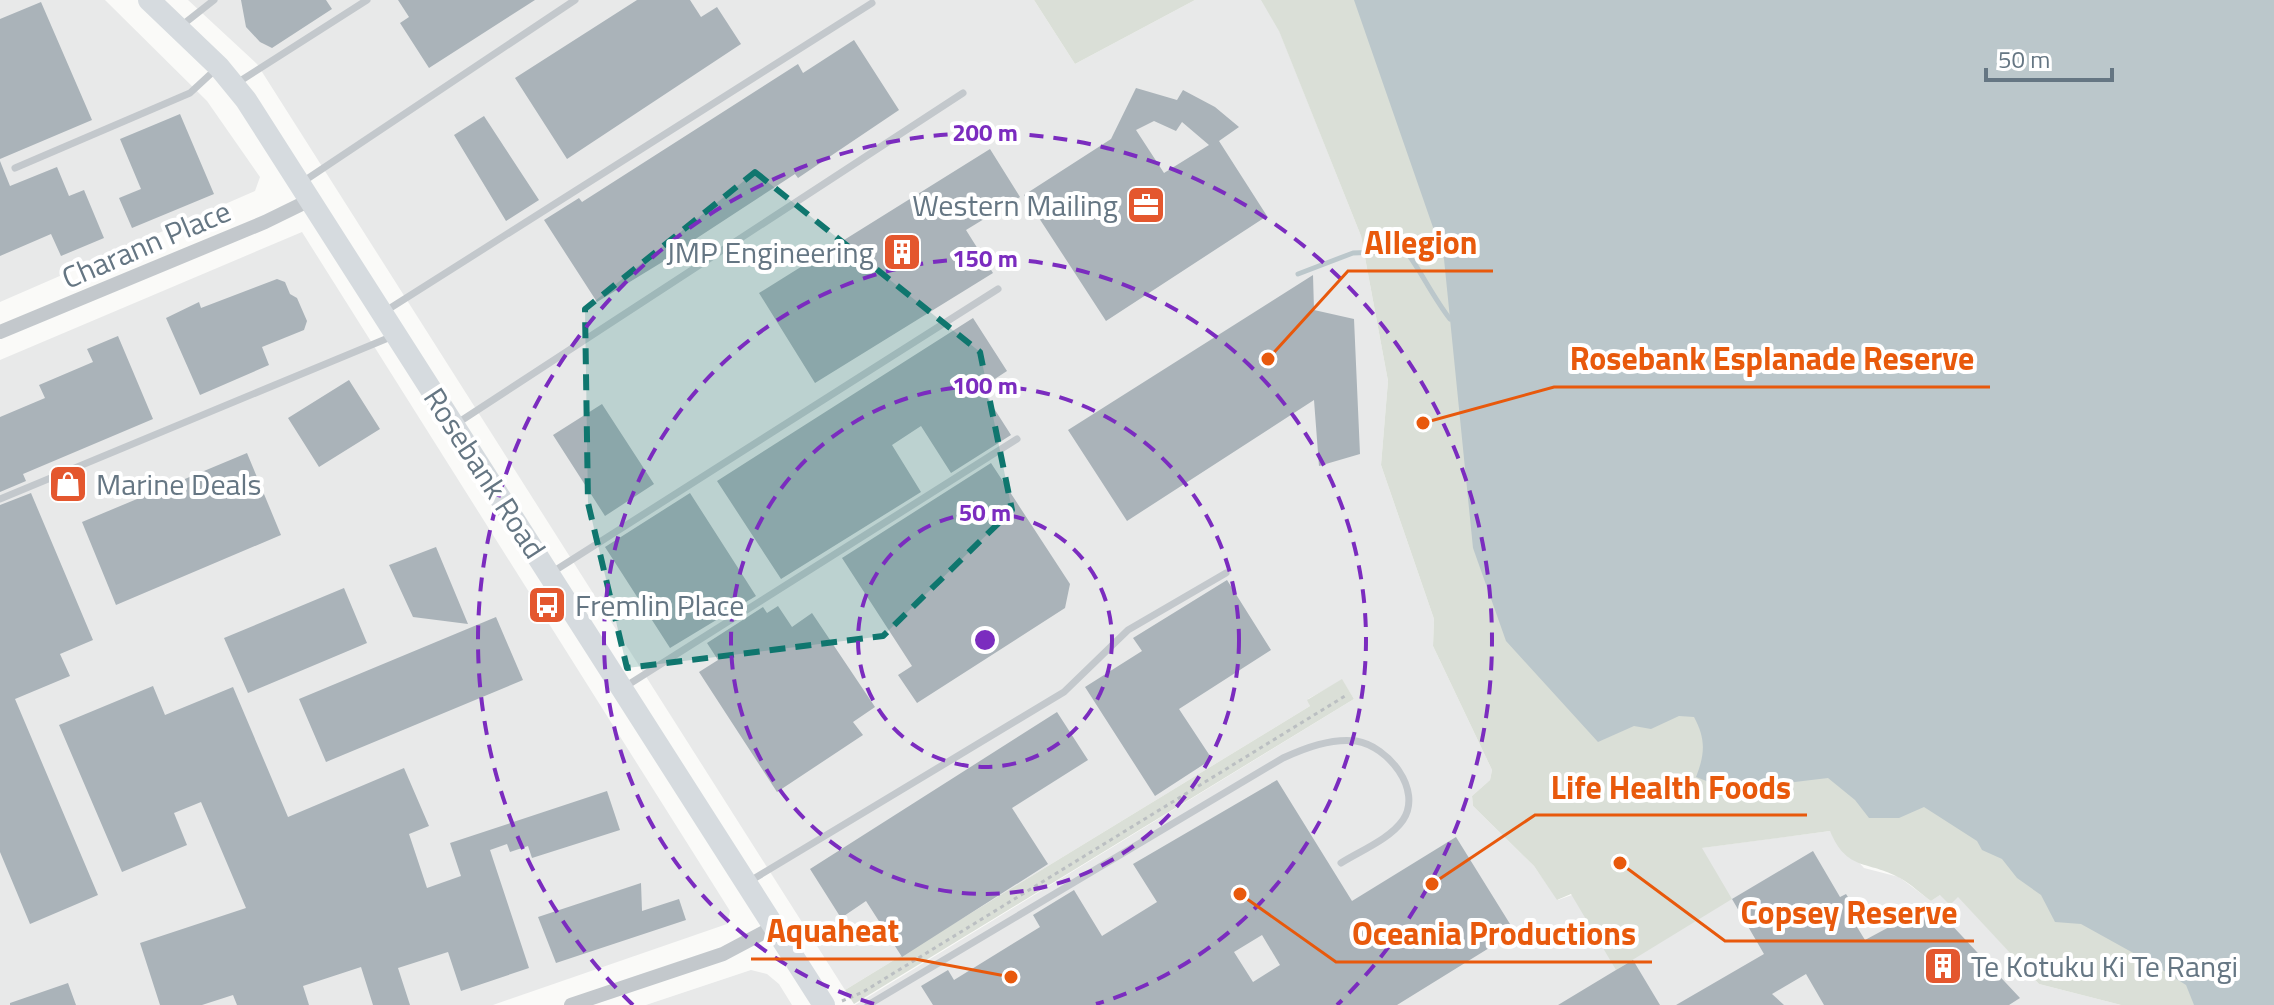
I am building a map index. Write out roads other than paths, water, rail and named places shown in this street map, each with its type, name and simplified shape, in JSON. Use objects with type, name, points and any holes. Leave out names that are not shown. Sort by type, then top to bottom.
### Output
[{"type":"main road","name":"Rosebank Road","points":[[149,0],[235,84],[824,1005]]},
{"type":"street","name":"Charann Place","points":[[0,332],[265,222],[305,192]]},
{"type":"street","points":[[571,1005],[723,954],[774,927]]},
{"type":"lane","points":[[178,27],[214,0]]},
{"type":"lane","points":[[235,84],[367,0]]},
{"type":"lane","points":[[305,192],[575,0]]},
{"type":"lane","points":[[382,313],[872,3]]},
{"type":"lane","points":[[15,168],[190,93],[219,67]]},
{"type":"lane","points":[[454,425],[963,93]]},
{"type":"lane","points":[[549,574],[998,289]]},
{"type":"lane","points":[[0,499],[396,334]]},
{"type":"lane","points":[[623,689],[1017,439]]},
{"type":"lane","points":[[746,883],[1064,692],[1128,630],[1226,573]]},
{"type":"lane","points":[[868,1005],[1283,758],[1304,748],[1357,741],[1386,757],[1400,774],[1410,800],[1403,820],[1393,831],[1341,863]]},
{"type":"waterway","points":[[1298,274],[1353,253],[1406,251],[1450,319]]},
{"type":"place","name":"Western Mailing","points":[[1146,205]]},
{"type":"place","name":"JMP Engineering","points":[[902,252]]},
{"type":"place","name":"Allegion","points":[[1268,359]]},
{"type":"place","name":"Rosebank Esplanade Reserve","points":[[1423,423]]},
{"type":"place","name":"Marine Deals","points":[[68,484]]},
{"type":"place","name":"Fremlin Place","points":[[547,605]]},
{"type":"place","name":"Copsey Reserve","points":[[1620,863]]},
{"type":"place","name":"Life Health Foods","points":[[1432,884]]},
{"type":"place","name":"Oceania Productions","points":[[1240,894]]},
{"type":"place","name":"Te Kotuku Ki Te Rangi","points":[[1943,966]]},
{"type":"place","name":"Aquaheat","points":[[1011,977]]}]
